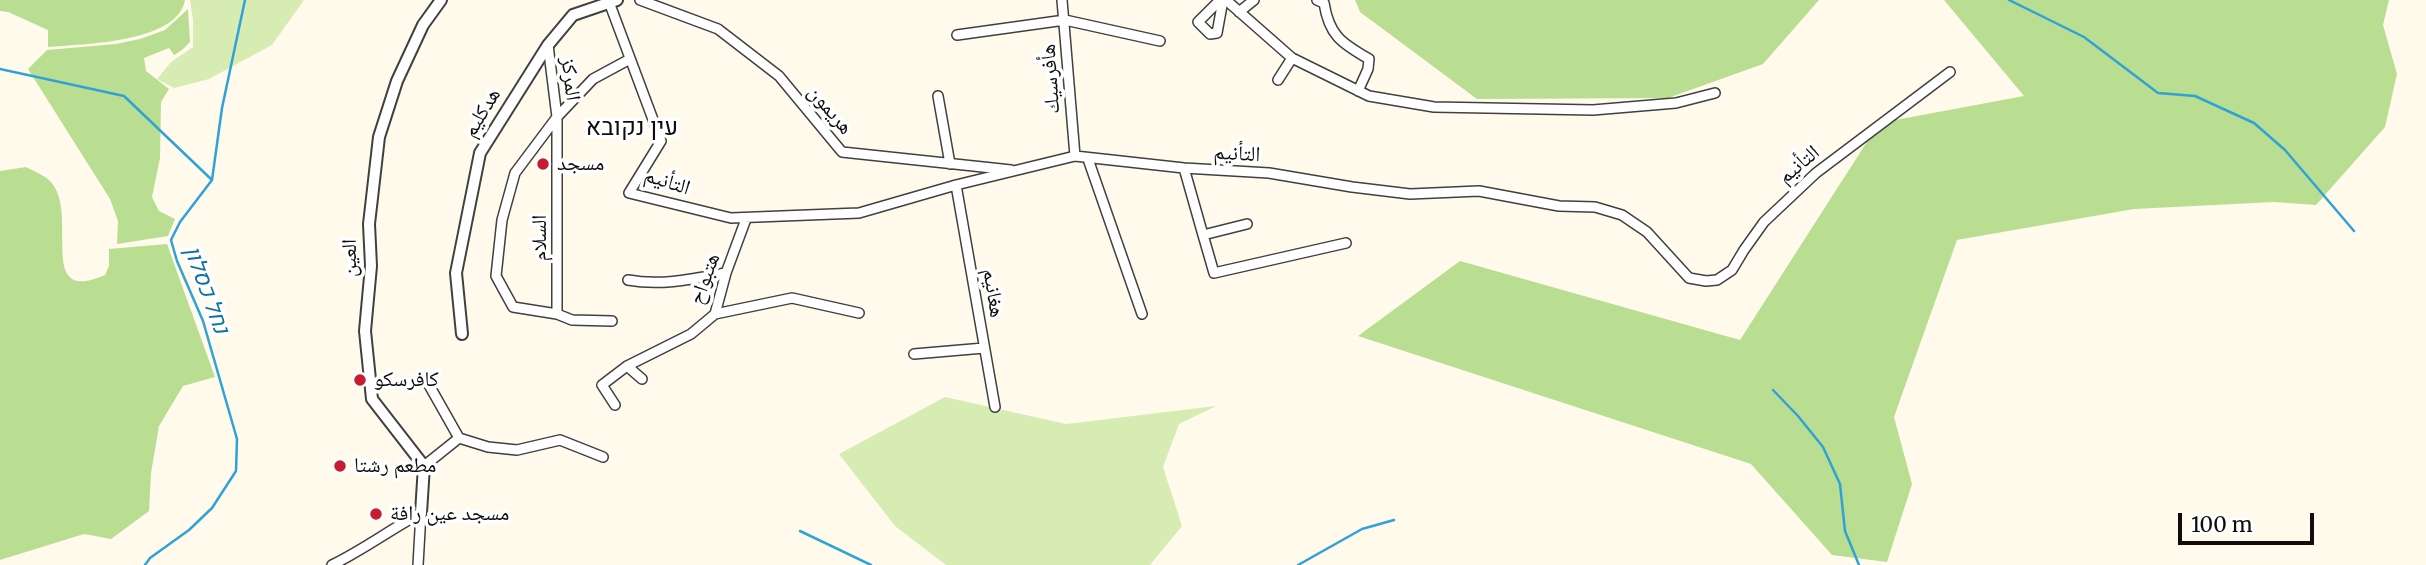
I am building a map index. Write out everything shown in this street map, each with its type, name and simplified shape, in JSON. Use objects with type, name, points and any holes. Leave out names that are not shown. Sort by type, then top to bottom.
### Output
[{"type":"street","name":"العين","points":[[424,466],[372,399],[365,331],[371,266],[369,224],[379,137],[397,81],[423,25],[441,0]]},
{"type":"street","name":"هريمون","points":[[640,0],[718,29],[779,76],[842,152],[1019,171]]},
{"type":"street","name":"هأفرسيك","points":[[1062,0],[1075,156]]},
{"type":"street","points":[[1223,0],[1292,58],[1369,96],[1434,107],[1593,110],[1676,103],[1715,93]]},
{"type":"street","points":[[1239,12],[1254,0]]},
{"type":"street","points":[[1317,0],[1324,3],[1330,29],[1340,40],[1368,59],[1368,69],[1358,90]]},
{"type":"street","name":"هدكليم","points":[[462,334],[456,274],[480,153],[548,45],[573,15],[613,1]]},
{"type":"street","name":"التأنيم","points":[[613,1],[630,59],[660,141],[629,193],[731,218],[859,213],[956,185],[1075,156],[1184,168],[1269,173],[1410,194],[1479,191],[1559,206],[1595,207],[1622,215],[1647,232],[1689,278],[1706,281],[1717,280],[1732,270],[1764,222],[1816,173],[1950,72]]},
{"type":"street","points":[[957,36],[1065,20],[1160,41]]},
{"type":"street","name":"المركز","points":[[548,45],[557,117]]},
{"type":"street","points":[[1278,80],[1292,58]]},
{"type":"street","points":[[612,321],[572,320],[557,314],[513,307],[496,276],[504,209],[515,173],[557,117],[593,79],[630,59]]},
{"type":"street","points":[[938,96],[950,164]]},
{"type":"street","name":"السلام","points":[[557,117],[557,314]]},
{"type":"street","points":[[1088,159],[1142,314]]},
{"type":"street","points":[[1184,168],[1213,273],[1346,243]]},
{"type":"street","name":"هغانيم","points":[[956,185],[995,407]]},
{"type":"street","name":"هتبواح","points":[[615,405],[602,385],[627,366],[691,334],[715,314],[746,219]]},
{"type":"street","points":[[1203,235],[1247,224]]},
{"type":"street","points":[[628,280],[646,284],[726,274]]},
{"type":"street","points":[[715,314],[792,298],[859,313]]},
{"type":"street","points":[[914,354],[984,348]]},
{"type":"street","points":[[627,366],[642,379]]},
{"type":"street","points":[[429,385],[459,438],[488,447],[517,450],[560,440],[603,457]]},
{"type":"street","points":[[418,565],[424,466],[459,438]]},
{"type":"street","points":[[332,565],[421,513]]},
{"type":"green space","points":[[0,0],[185,0],[178,14],[165,25],[148,33],[127,39],[48,47],[48,30],[0,11]]},
{"type":"green space","points":[[190,0],[304,0],[272,45],[209,79],[174,88],[157,79],[171,62],[193,47]]},
{"type":"green space","points":[[1355,0],[1819,0],[1763,64],[1668,98],[1477,99],[1360,12]]},
{"type":"green space","points":[[1944,0],[2389,0],[2383,25],[2397,74],[2385,127],[2316,205],[2274,202],[2134,209],[1957,240],[1894,417],[1912,484],[1887,562],[1832,555],[1751,464],[1358,336],[1460,261],[1740,340],[1879,123],[2024,96]]},
{"type":"green space","points":[[188,9],[190,42],[174,55],[169,48],[144,58],[146,71],[169,89],[161,102],[160,158],[152,197],[159,211],[175,219],[168,236],[117,244],[118,221],[110,199],[28,69],[47,50],[116,44],[165,30]]},
{"type":"green space","points":[[26,167],[50,181],[58,195],[62,214],[62,252],[71,278],[84,281],[105,275],[109,266],[109,249],[167,244],[215,377],[183,386],[159,426],[151,473],[149,511],[111,539],[84,534],[0,560],[0,171]]},
{"type":"green space","points":[[945,397],[1066,424],[1216,406],[1179,424],[1163,467],[1182,526],[1150,565],[946,565],[895,526],[839,454]]},
{"type":"waterway","name":"נחל כסלון","points":[[145,565],[212,508],[236,471],[237,439],[203,321],[177,261],[171,240],[180,222],[212,180],[222,108],[245,0]]},
{"type":"waterway","points":[[2009,0],[2084,37],[2158,93],[2195,96],[2254,123],[2285,150],[2354,231]]},
{"type":"waterway","points":[[0,69],[124,96],[212,180]]},
{"type":"waterway","points":[[1773,390],[1823,447],[1840,484],[1845,531],[1859,565]]},
{"type":"waterway","points":[[1298,565],[1362,529],[1394,520]]},
{"type":"waterway","points":[[800,531],[871,565]]},
{"type":"place","name":"مسجد","points":[[543,164]]},
{"type":"place","name":"كافرسكو","points":[[360,380]]},
{"type":"place","name":"مطعم رشتا","points":[[340,466]]},
{"type":"place","name":"مسجد عين رافة","points":[[376,514]]},
{"type":"district","name":"עין נקובא","points":[[632,128]]}]
